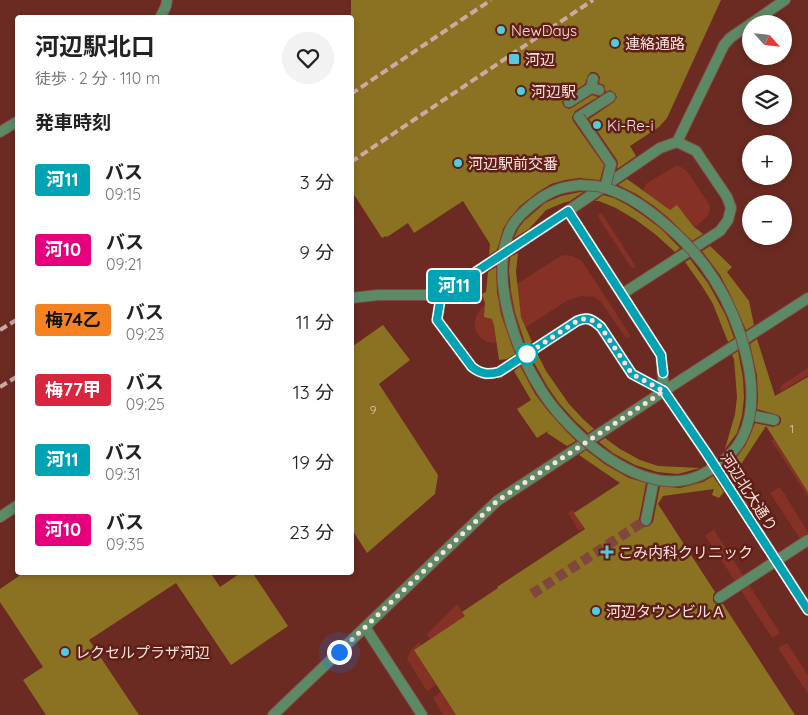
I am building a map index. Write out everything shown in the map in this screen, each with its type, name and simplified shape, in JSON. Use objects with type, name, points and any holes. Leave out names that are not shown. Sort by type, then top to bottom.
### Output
[{"type":"street","points":[[162,15],[167,0]]},
{"type":"street","points":[[354,298],[378,295],[441,295],[660,148],[677,142],[724,45],[730,38],[785,0]]},
{"type":"street","points":[[568,102],[594,86]]},
{"type":"street","points":[[605,188],[611,164],[578,117],[610,97]]},
{"type":"street","points":[[0,132],[15,123]]},
{"type":"street","points":[[622,294],[720,231],[728,220],[731,208],[727,197],[696,151],[677,142]]},
{"type":"street","points":[[580,185],[602,187],[622,195],[643,207],[663,222],[688,245],[714,278],[736,322],[749,370],[750,415],[743,436],[731,454],[713,469],[696,477],[676,481],[654,479],[634,473],[612,461],[573,430],[541,390],[529,369],[510,322],[502,273],[504,252],[509,231],[523,213],[538,198],[559,189],[580,185]]},
{"type":"street","points":[[568,211],[661,355],[664,391]]},
{"type":"street","points":[[441,295],[437,320],[472,367],[478,372],[486,374],[499,372],[584,318],[596,322],[601,327],[632,374],[664,391]]},
{"type":"street","points":[[273,715],[497,501],[808,298]]},
{"type":"street","name":"河辺北大通り","points":[[664,391],[808,610]]},
{"type":"street","points":[[750,415],[774,420]]},
{"type":"street","points":[[646,520],[654,479]]},
{"type":"street","points":[[0,517],[15,507]]},
{"type":"street","points":[[719,598],[808,540]]},
{"type":"street","points":[[365,627],[422,715]]},
{"type":"shaded area","points":[[676,166],[686,170],[709,204],[710,209],[705,219],[696,226],[680,235],[670,237],[665,234],[642,200],[641,193],[647,183]]},
{"type":"shaded area","points":[[599,213],[602,214],[635,267],[631,267],[598,217]]},
{"type":"shaded area","points":[[564,255],[572,256],[582,261],[630,337],[626,338],[601,302],[594,297],[581,296],[568,300],[503,342],[494,343],[481,338],[475,326],[475,320],[478,312],[484,305]]},
{"type":"shaded area","points":[[808,368],[808,375],[780,392],[782,385]]},
{"type":"shaded area","points":[[774,439],[808,491],[808,497],[771,440]]},
{"type":"shaded area","points":[[780,487],[808,532],[808,551],[770,493]]},
{"type":"shaded area","points":[[573,510],[584,528],[579,531],[568,513]]},
{"type":"shaded area","points":[[714,530],[780,633],[772,638],[705,535]]},
{"type":"shaded area","points":[[457,604],[465,616],[430,639],[427,634]]},
{"type":"shaded area","points":[[419,642],[421,645],[414,650],[436,685],[427,691],[407,659],[411,650]]},
{"type":"shaded area","points":[[787,643],[808,675],[808,694],[778,648]]},
{"type":"shaded area","points":[[441,692],[456,715],[443,715],[433,698]]},
{"type":"building","points":[[351,0],[721,0],[667,118],[659,127],[630,146],[636,156],[617,169],[617,160],[589,119],[614,102],[617,97],[615,93],[610,90],[606,92],[604,85],[599,83],[600,77],[598,74],[591,72],[585,84],[563,98],[563,105],[570,109],[592,95],[598,97],[575,111],[572,117],[604,165],[600,180],[579,178],[565,180],[551,184],[538,192],[520,206],[509,219],[503,229],[497,250],[489,255],[490,244],[463,201],[414,233],[408,223],[387,237],[382,238],[354,195],[354,15],[351,15]]},
{"type":"building","points":[[627,179],[670,210],[677,205],[693,226],[703,234],[692,241],[653,205],[618,185]]},
{"type":"building","points":[[583,192],[570,201],[546,210],[529,229],[514,238],[524,221],[545,203],[561,196]]},
{"type":"building","points":[[603,195],[614,198],[644,216],[660,228],[680,248],[675,252],[636,220],[616,208],[595,201]]},
{"type":"building","points":[[710,246],[732,267],[727,272],[749,301],[754,325],[746,330],[720,275],[702,251]]},
{"type":"building","points":[[518,253],[516,272],[521,317],[532,342],[526,346],[515,312],[509,271],[510,257]]},
{"type":"building","points":[[690,259],[708,283],[726,316],[734,338],[728,342],[713,304],[685,262]]},
{"type":"building","points":[[496,267],[497,292],[501,315],[515,354],[507,359],[499,360],[494,325],[492,319],[484,317],[485,303],[482,294],[486,292],[488,272]]},
{"type":"building","points":[[383,325],[410,360],[379,384],[438,475],[435,494],[367,553],[354,533],[354,345]]},
{"type":"building","points":[[757,339],[775,396],[808,377],[808,492],[766,426],[738,469],[742,469],[743,484],[736,485],[725,468],[745,446],[755,423],[773,427],[781,422],[781,418],[778,415],[757,409],[757,376],[750,344]]},
{"type":"building","points":[[738,351],[743,378],[744,398],[742,416],[737,433],[725,449],[735,414],[737,397],[734,359],[732,355]]},
{"type":"building","points":[[538,355],[546,371],[569,404],[594,429],[588,433],[559,403],[532,359]]},
{"type":"building","points":[[520,366],[535,394],[576,441],[567,446],[547,433],[548,431],[537,438],[517,409],[531,400],[514,371]]},
{"type":"building","points":[[605,438],[640,460],[658,466],[700,468],[678,474],[657,472],[635,465],[613,453],[599,442]]},
{"type":"building","name":"河辺タウンビルＡ","points":[[586,450],[606,465],[629,478],[646,483],[639,519],[644,527],[649,526],[653,522],[660,486],[680,488],[703,482],[713,476],[724,492],[719,498],[712,495],[714,489],[663,496],[658,504],[715,592],[713,601],[716,604],[723,604],[795,715],[456,715],[414,650],[465,616],[462,612],[497,587],[585,529],[574,513],[620,483],[579,455]]},
{"type":"building","name":"レクセルプラザ河辺","points":[[21,575],[212,575],[220,587],[238,575],[254,575],[288,626],[231,665],[176,583],[89,640],[139,715],[46,715],[23,680],[43,667],[0,602],[0,589]]},
{"type":"tunnel","points":[[532,594],[646,520]]},
{"type":"railway","points":[[354,92],[491,0]]},
{"type":"railway","points":[[354,160],[593,0]]},
{"type":"railway","points":[[0,330],[15,321]]},
{"type":"railway","points":[[0,387],[15,378]]},
{"type":"bus line","name":"河11","points":[[663,373],[661,355],[568,211],[441,295],[437,320],[472,367],[478,372],[486,374],[499,372],[577,321],[584,318],[596,322],[632,374],[664,391],[808,610]]},
{"type":"place","name":"NewDays","points":[[501,30]]},
{"type":"place","name":"連絡通路","points":[[615,43]]},
{"type":"place","name":"河辺","points":[[514,59]]},
{"type":"place","name":"河辺駅","points":[[521,91]]},
{"type":"place","name":"Ki-Re-i","points":[[597,125]]},
{"type":"place","name":"河辺駅前交番","points":[[458,163]]},
{"type":"place","name":"こみ内科クリニック","points":[[607,552]]},
{"type":"place","name":"河辺タウンビルＡ","points":[[596,611]]},
{"type":"place","name":"レクセルプラザ河辺","points":[[65,652]]},
{"type":"route","points":[[339,652],[497,501],[664,391],[632,374],[601,327],[590,319],[584,318],[577,321],[527,354]]}]
